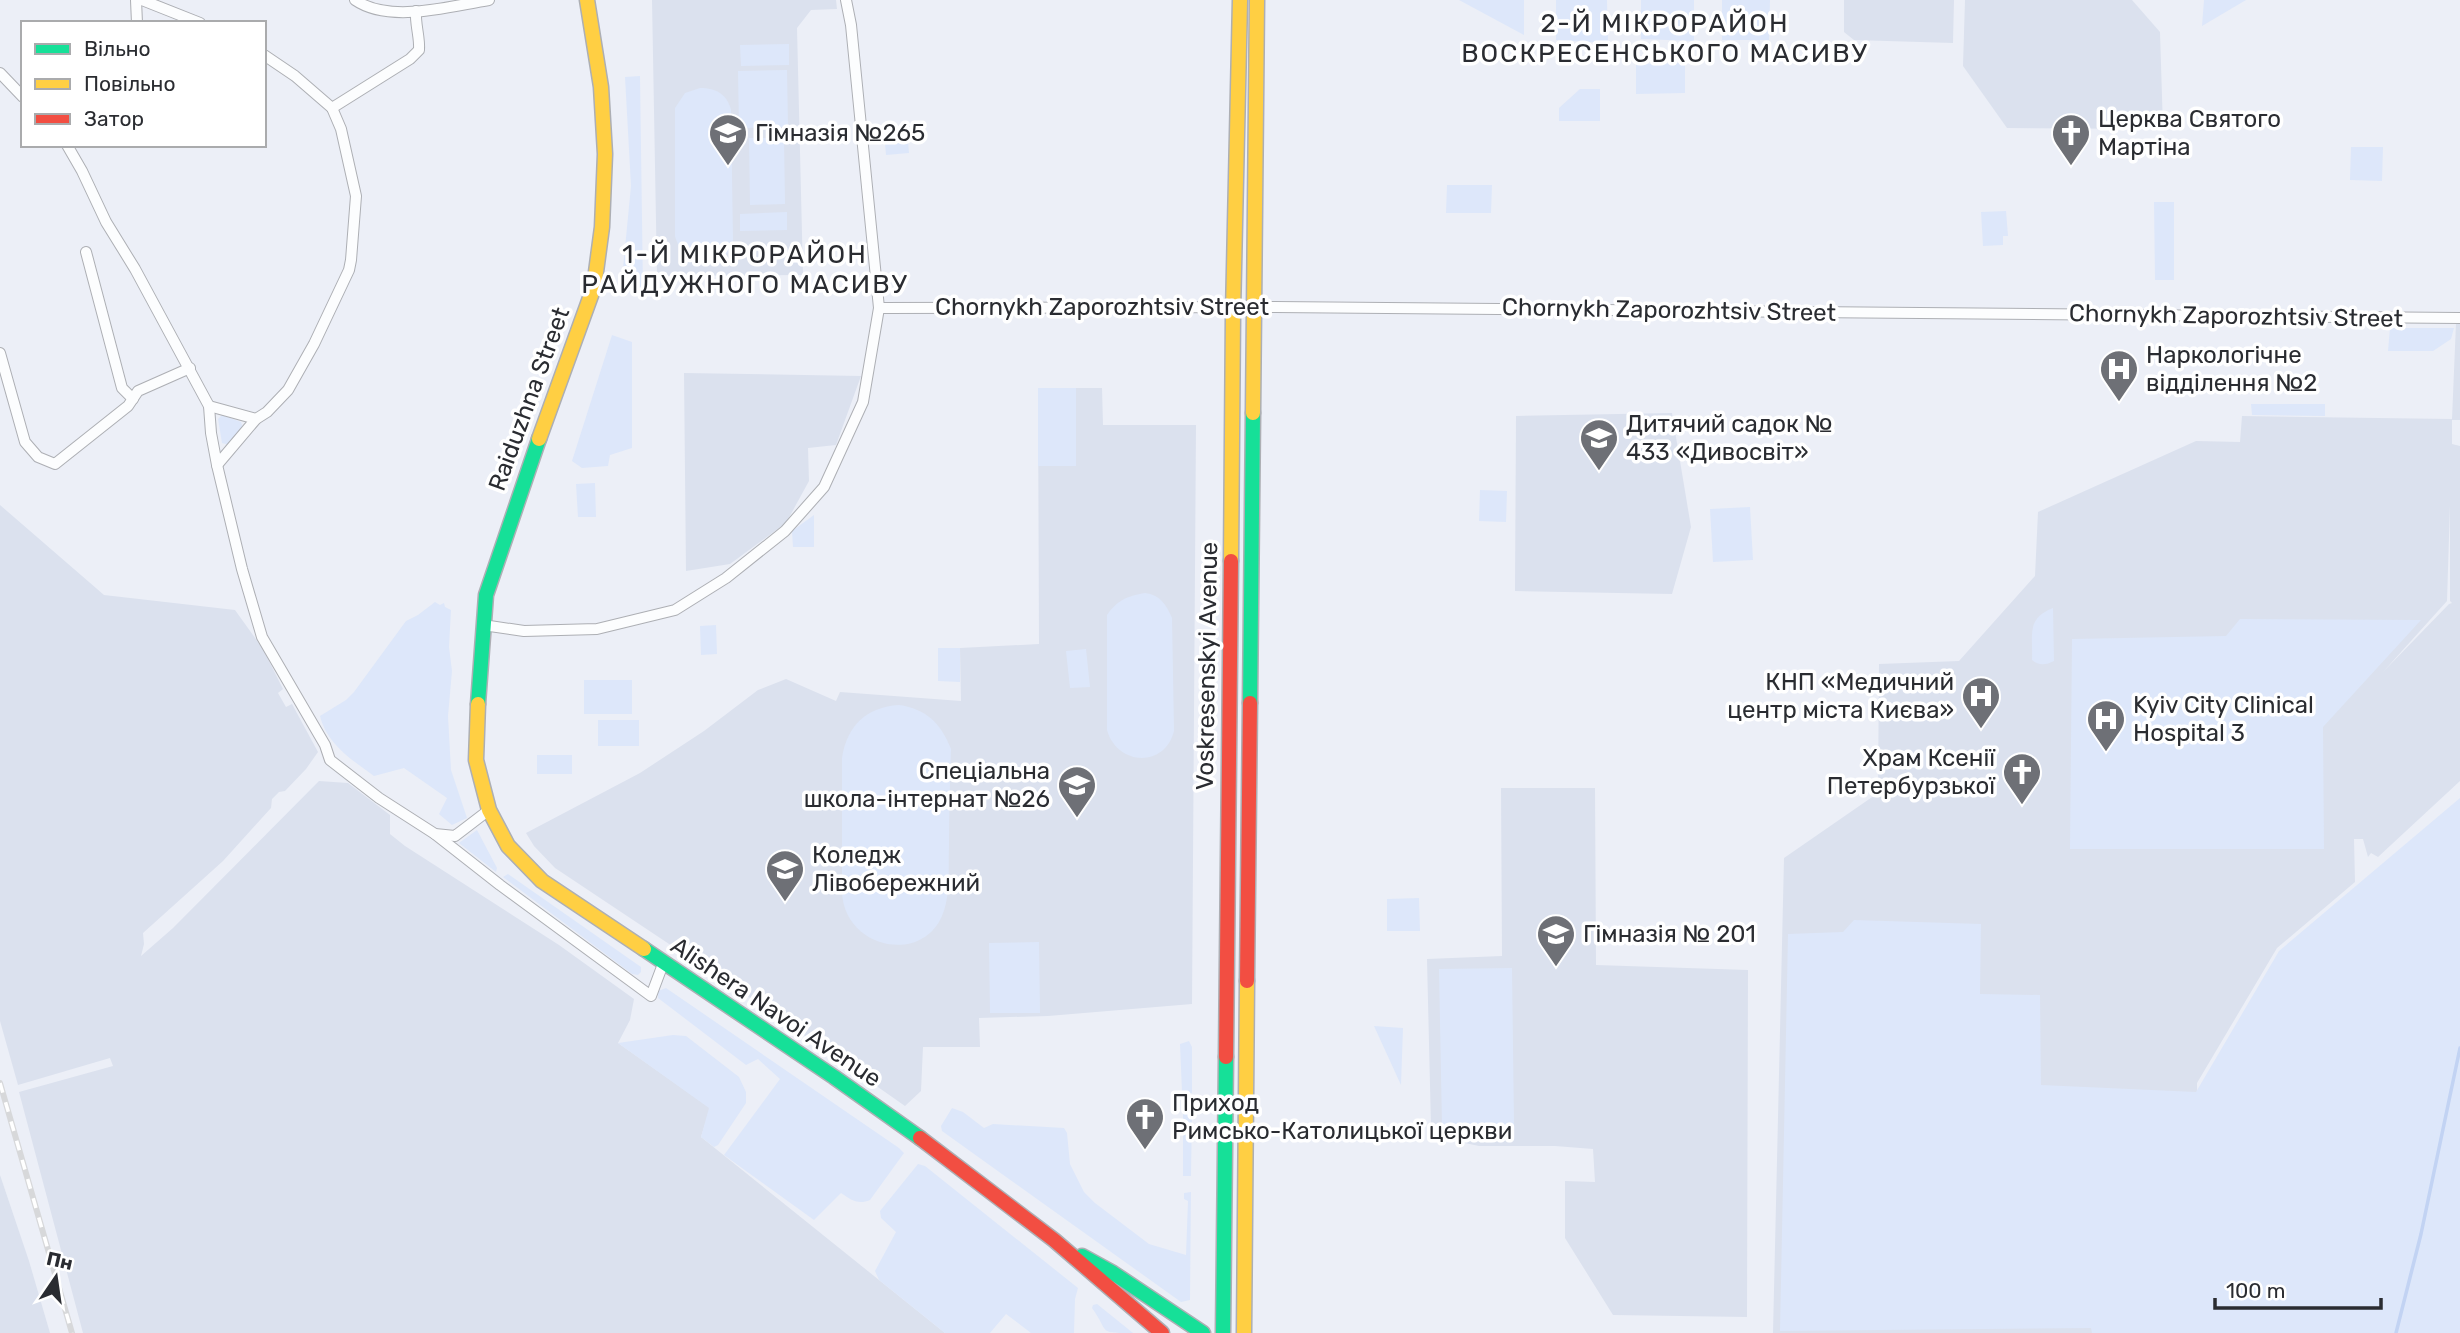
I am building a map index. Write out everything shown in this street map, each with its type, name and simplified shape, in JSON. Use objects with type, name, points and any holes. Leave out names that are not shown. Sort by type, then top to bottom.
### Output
[{"type":"main road","name":"Raiduzhna Street","points":[[489,810],[477,760],[486,595],[594,287],[603,227],[605,154],[600,87],[587,0]]},
{"type":"main road","name":"Voskresenskyi Avenue","points":[[1223,1333],[1233,307],[1240,0]]},
{"type":"main road","name":"Voskresenskyi Avenue","points":[[1244,1333],[1257,0]]},
{"type":"main road","name":"Alishera Navoi Avenue","points":[[489,810],[508,846],[542,881],[923,1140],[1054,1240],[1162,1333]]},
{"type":"main road","name":"Alishera Navoi Avenue","points":[[1054,1240],[1113,1273],[1203,1333]]},
{"type":"street","points":[[136,0],[137,21]]},
{"type":"street","points":[[142,0],[195,21]]},
{"type":"street","points":[[355,0],[373,8],[416,11],[489,0]]},
{"type":"street","points":[[483,625],[524,631],[597,629],[674,611],[749,560],[785,531],[824,487],[863,402],[879,307],[851,25],[846,0]]},
{"type":"street","points":[[332,108],[410,59],[419,50],[415,32],[416,11]]},
{"type":"street","points":[[217,465],[256,419],[267,412],[288,390],[314,344],[349,270],[356,196],[341,130],[332,108],[295,76],[266,56]]},
{"type":"street","points":[[0,73],[21,95]]},
{"type":"street","points":[[69,147],[106,222],[135,269],[209,406],[217,465],[242,569],[262,637],[320,736],[330,760],[379,798],[435,834],[651,996],[663,964]]},
{"type":"street","points":[[86,252],[122,387],[133,399]]},
{"type":"street","name":"Chornykh Zaporozhtsiv Street","points":[[879,307],[1254,307],[2460,318]]},
{"type":"street","points":[[0,353],[25,442],[38,457],[55,464],[128,406],[138,391],[190,368]]},
{"type":"street","points":[[209,406],[256,419]]},
{"type":"street","points":[[435,834],[455,836],[489,810]]},
{"type":"shaded area","name":"Гімназія №265","points":[[652,0],[836,0],[837,9],[811,10],[797,28],[803,275],[657,276]]},
{"type":"shaded area","points":[[1459,0],[1524,0],[1524,35]]},
{"type":"shaded area","points":[[1556,0],[1607,0],[1608,43],[1556,40]]},
{"type":"shaded area","points":[[1641,0],[1694,0],[1694,41],[1641,39]]},
{"type":"shaded area","points":[[1722,0],[1770,0],[1769,40],[1722,40]]},
{"type":"shaded area","points":[[1844,0],[1954,0],[1953,43],[1854,40],[1844,32]]},
{"type":"shaded area","points":[[1965,0],[2132,0],[2160,32],[2163,129],[2007,128],[1963,66]]},
{"type":"shaded area","points":[[2204,0],[2246,0],[2202,26]]},
{"type":"shaded area","points":[[789,44],[789,65],[741,66],[740,45]]},
{"type":"shaded area","points":[[1685,63],[1685,93],[1636,94],[1636,64]]},
{"type":"shaded area","points":[[787,70],[788,127],[739,128],[738,71]]},
{"type":"shaded area","points":[[640,76],[643,290],[621,289],[631,186],[625,77]]},
{"type":"shaded area","points":[[700,88],[720,93],[731,110],[733,242],[721,259],[712,263],[703,263],[686,255],[675,236],[675,108],[685,93]]},
{"type":"shaded area","points":[[1580,89],[1600,89],[1600,121],[1559,121],[1559,108]]},
{"type":"shaded area","points":[[907,129],[909,153],[886,155],[884,131]]},
{"type":"shaded area","points":[[749,138],[784,138],[785,204],[750,205]]},
{"type":"shaded area","points":[[2351,147],[2383,147],[2382,181],[2350,180]]},
{"type":"shaded area","points":[[1447,185],[1492,185],[1491,213],[1446,213]]},
{"type":"shaded area","points":[[2154,202],[2174,202],[2174,280],[2155,280]]},
{"type":"shaded area","points":[[2006,211],[2008,236],[2003,236],[2003,245],[1983,246],[1981,212]]},
{"type":"shaded area","points":[[787,212],[787,230],[740,231],[740,214]]},
{"type":"shaded area","points":[[2456,323],[2460,323],[2460,420],[2452,420],[2452,444],[2460,446],[2460,781],[2378,857],[2371,853],[2368,857],[2363,839],[2354,839],[2355,882],[2277,948],[2197,1083],[2199,1333],[1773,1333],[1784,858],[1878,793],[1879,664],[1959,661],[2035,576],[2038,512],[2196,441],[2240,442],[2242,416],[2452,419]],"holes":[[[2450,505],[2452,603],[2383,672],[2447,601]]]},
{"type":"shaded area","points":[[2390,328],[2454,328],[2451,339],[2433,351],[2388,351]]},
{"type":"shaded area","points":[[612,335],[632,342],[632,448],[610,455],[608,466],[582,468],[572,461]]},
{"type":"shaded area","points":[[684,373],[861,376],[836,445],[808,448],[809,481],[786,523],[730,564],[686,571]]},
{"type":"shaded area","points":[[1038,388],[1102,388],[1103,425],[1196,425],[1192,1004],[1048,1016],[979,1018],[980,1047],[923,1047],[921,1091],[905,1106],[768,1010],[555,868],[534,846],[526,833],[640,773],[704,731],[758,690],[786,679],[836,701],[840,692],[961,701],[960,648],[1039,644]]},
{"type":"shaded area","points":[[1038,388],[1076,388],[1076,466],[1038,466]]},
{"type":"shaded area","points":[[2251,404],[2325,404],[2325,416],[2252,415]]},
{"type":"shaded area","name":"Дитячий садок № 433 «Дивосвіт»","points":[[1672,413],[1691,527],[1672,594],[1515,591],[1516,416]]},
{"type":"shaded area","points":[[222,415],[241,422],[243,428],[229,445],[222,443],[218,419]]},
{"type":"shaded area","points":[[595,483],[596,517],[578,517],[576,484]]},
{"type":"shaded area","points":[[1480,490],[1507,491],[1506,522],[1479,521]]},
{"type":"shaded area","points":[[0,505],[104,595],[235,610],[263,649],[283,689],[278,693],[286,707],[292,704],[318,752],[285,791],[279,792],[272,799],[271,808],[223,861],[143,933],[141,956],[173,928],[319,781],[348,783],[390,815],[390,834],[405,846],[559,945],[634,999],[630,1020],[618,1043],[710,1108],[701,1137],[945,1333],[83,1333],[19,1092],[113,1066],[110,1058],[18,1085],[0,1021]]},
{"type":"shaded area","points":[[1750,507],[1753,560],[1713,562],[1710,509]]},
{"type":"shaded area","points":[[814,515],[814,547],[793,547],[792,531]]},
{"type":"shaded area","points":[[1145,593],[1162,601],[1172,618],[1174,731],[1161,752],[1141,758],[1120,751],[1107,730],[1107,615],[1123,600]]},
{"type":"shaded area","points":[[435,602],[440,605],[444,603],[445,607],[451,610],[449,647],[452,671],[448,716],[451,770],[467,818],[452,825],[439,814],[447,798],[404,768],[374,776],[334,743],[320,716],[346,700],[406,621]]},
{"type":"shaded area","points":[[2053,608],[2054,661],[2040,664],[2032,660],[2033,628],[2038,617]]},
{"type":"shaded area","points":[[2240,619],[2421,620],[2323,727],[2324,849],[2070,849],[2072,639],[2226,636]]},
{"type":"shaded area","points":[[716,625],[717,654],[701,655],[700,626]]},
{"type":"shaded area","points":[[938,648],[960,648],[960,682],[938,681]]},
{"type":"shaded area","points":[[1086,649],[1090,687],[1070,688],[1066,651]]},
{"type":"shaded area","points":[[584,680],[632,680],[632,714],[584,714]]},
{"type":"shaded area","points":[[899,705],[917,710],[931,719],[951,749],[945,908],[932,931],[918,941],[902,945],[869,937],[856,926],[846,911],[842,892],[842,758],[848,736],[868,714]]},
{"type":"shaded area","points":[[598,720],[639,720],[639,746],[598,746]]},
{"type":"shaded area","points":[[537,755],[572,755],[572,774],[537,774]]},
{"type":"shaded area","name":"Гімназія № 201","points":[[1501,788],[1595,788],[1596,965],[1748,970],[1747,1317],[1613,1315],[1565,1238],[1565,1181],[1595,1182],[1593,1149],[1479,1146],[1460,1142],[1431,1127],[1427,959],[1502,956]]},
{"type":"shaded area","points":[[2460,798],[2460,1333],[2092,1333],[2091,1328],[1780,1331],[1788,934],[1843,932],[1854,920],[1981,924],[1980,994],[2040,995],[2041,1085],[2196,1092],[2279,951]]},
{"type":"shaded area","points":[[477,830],[497,868],[496,872],[459,843]]},
{"type":"shaded area","points":[[508,874],[641,967],[641,972],[638,975],[632,974],[503,877]]},
{"type":"shaded area","points":[[1419,898],[1420,931],[1387,931],[1387,899]]},
{"type":"shaded area","points":[[1039,942],[1040,1013],[990,1013],[989,943]]},
{"type":"shaded area","points":[[1512,968],[1514,1125],[1442,1126],[1439,969]]},
{"type":"shaded area","points":[[666,988],[904,1153],[870,1200],[855,1201],[841,1193],[814,1220],[724,1155],[780,1079],[758,1059],[746,1065],[658,998],[658,991]]},
{"type":"shaded area","points":[[1374,1026],[1403,1028],[1401,1085]]},
{"type":"shaded area","points":[[673,1035],[686,1036],[739,1077],[746,1092],[746,1103],[714,1147],[701,1137],[709,1108],[618,1043]]},
{"type":"shaded area","points":[[1189,1041],[1192,1047],[1192,1093],[1182,1092],[1180,1044]]},
{"type":"shaded area","points":[[952,1108],[963,1112],[984,1128],[993,1124],[1064,1128],[1067,1133],[1070,1164],[1084,1192],[1149,1244],[1186,1255],[1188,1201],[1184,1199],[1184,1193],[1191,1192],[1190,1300],[1181,1302],[942,1131],[941,1126]]},
{"type":"shaded area","points":[[1183,1111],[1192,1111],[1191,1176],[1183,1176]]},
{"type":"shaded area","points":[[918,1164],[925,1166],[1078,1288],[1074,1333],[1031,1333],[1006,1314],[990,1333],[945,1333],[879,1280],[875,1271],[896,1232],[881,1218],[880,1211]]},
{"type":"shaded area","points":[[0,1175],[29,1261],[50,1333],[0,1333]]},
{"type":"shaded area","points":[[1097,1304],[1133,1333],[1106,1330],[1092,1308]]},
{"type":"waterway","points":[[2396,1333],[2421,1234],[2460,1048]]},
{"type":"railway","points":[[0,1083],[72,1333]]},
{"type":"traffic: fast","points":[[1250,703],[1253,413]]},
{"type":"traffic: fast","points":[[478,704],[486,595],[539,439]]},
{"type":"traffic: fast","points":[[644,949],[920,1138]]},
{"type":"traffic: fast","points":[[1223,1333],[1226,1057]]},
{"type":"traffic: fast","points":[[1082,1256],[1113,1273],[1203,1333]]},
{"type":"traffic: slow","points":[[539,439],[594,287],[602,227],[605,154],[601,87],[587,0]]},
{"type":"traffic: slow","points":[[1231,561],[1240,0]]},
{"type":"traffic: slow","points":[[1253,413],[1257,0]]},
{"type":"traffic: slow","points":[[478,704],[476,760],[489,810],[508,846],[542,881],[644,949]]},
{"type":"traffic: slow","points":[[1244,1333],[1247,981]]},
{"type":"traffic: jam","points":[[1226,1057],[1231,561]]},
{"type":"traffic: jam","points":[[1247,981],[1250,703]]},
{"type":"traffic: jam","points":[[920,1138],[1054,1240],[1162,1333]]},
{"type":"place","name":"Гімназія №265","points":[[728,167]]},
{"type":"place","name":"Церква Святого Мартіна","points":[[2071,167]]},
{"type":"place","name":"Наркологічне відділення №2","points":[[2119,403]]},
{"type":"place","name":"Дитячий садок № 433 «Дивосвіт»","points":[[1599,472]]},
{"type":"place","name":"КНП «Медичний центр міста Києва»","points":[[1981,730]]},
{"type":"place","name":"Kyiv City Clinical Hospital 3","points":[[2106,753]]},
{"type":"place","name":"Храм Ксенії Петербурзької","points":[[2022,806]]},
{"type":"place","name":"Спеціальна школа-інтернат №26","points":[[1077,819]]},
{"type":"place","name":"Коледж Лівобережний","points":[[785,903]]},
{"type":"place","name":"Гімназія № 201","points":[[1556,968]]},
{"type":"place","name":"Приход Римсько-Католицької церкви","points":[[1145,1151]]},
{"type":"district","name":"2-Й МІКРОРАЙОН ВОСКРЕСЕНСЬКОГО МАСИВУ","points":[[1665,38]]},
{"type":"district","name":"1-Й МІКРОРАЙОН РАЙДУЖНОГО МАСИВУ","points":[[745,269]]}]
